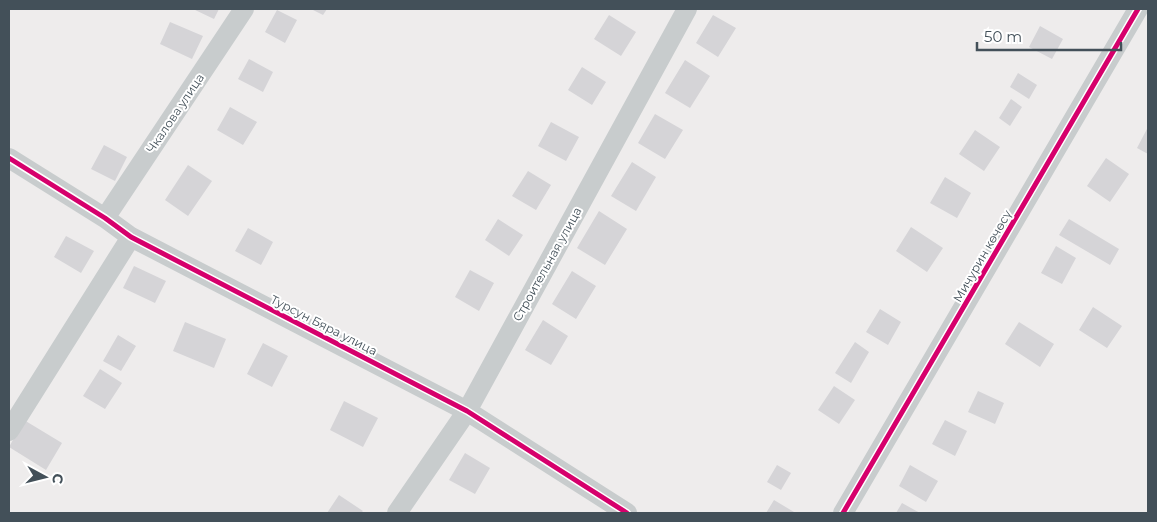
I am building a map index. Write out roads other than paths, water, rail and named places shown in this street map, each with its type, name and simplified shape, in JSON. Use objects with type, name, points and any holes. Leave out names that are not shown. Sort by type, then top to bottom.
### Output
[{"type":"street","name":"Чкалова улица","points":[[105,218],[244,9]]},
{"type":"street","name":"Строительная улица","points":[[397,513],[467,411],[687,9]]},
{"type":"street","name":"Мичурин көчөсү","points":[[843,513],[1138,9]]},
{"type":"street","name":"Турсун Бяра улица","points":[[9,158],[105,218],[131,237],[467,411],[627,513]]},
{"type":"street","points":[[9,431],[131,237]]}]
